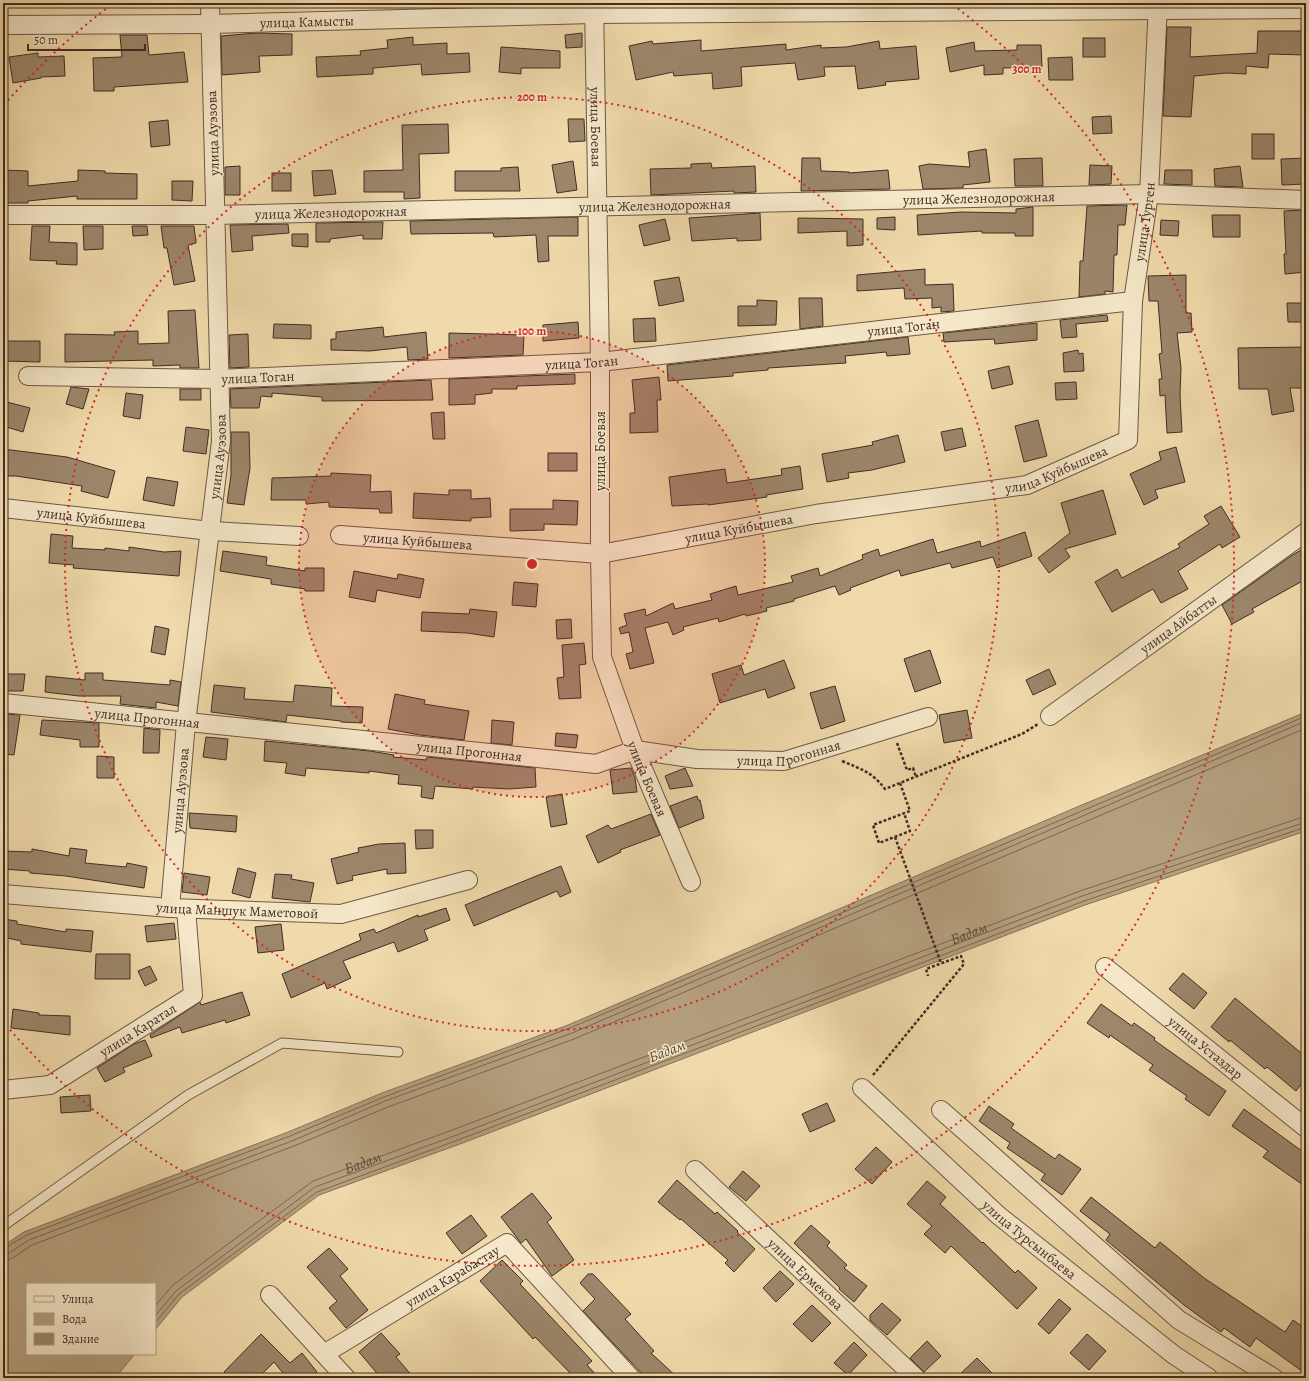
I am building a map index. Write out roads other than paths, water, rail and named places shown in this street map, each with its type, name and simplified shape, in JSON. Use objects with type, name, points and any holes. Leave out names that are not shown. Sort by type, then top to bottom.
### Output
[{"type":"street","name":"улица Ауэзова","points":[[178,908],[186,723],[221,441],[218,378],[210,3]]},
{"type":"street","name":"улица Камысты","points":[[3,25],[210,24],[594,9],[1158,7],[1306,9]]},
{"type":"street","name":"улица Турген","points":[[1128,440],[1133,301],[1149,194],[1158,7]]},
{"type":"street","name":"улица Боевая","points":[[594,9],[600,362],[600,554],[602,657],[635,750],[691,882]]},
{"type":"street","name":"улица Железнодорожная","points":[[3,215],[215,215],[597,208],[1149,194],[1306,200]]},
{"type":"street","name":"улица Тоган","points":[[28,376],[218,378],[600,362],[1133,301]]},
{"type":"street","name":"улица Куйбышева","points":[[340,535],[600,554],[816,514],[1027,485],[1128,440]]},
{"type":"street","name":"улица Куйбышева","points":[[3,508],[211,531],[299,536]]},
{"type":"street","name":"улица Айбатты","points":[[1050,716],[1306,532]]},
{"type":"street","name":"улица Прогонная","points":[[3,703],[596,764],[635,750],[697,759],[784,762],[928,717]]},
{"type":"street","name":"улица Маншук Маметовой","points":[[3,894],[178,908],[341,914],[468,880]]},
{"type":"street","name":"улица Каратал","points":[[3,1090],[50,1085],[193,995],[178,908]]},
{"type":"street","name":"улица Устаздар","points":[[1105,967],[1306,1128]]},
{"type":"street","name":"улица Турсынбаева","points":[[862,1088],[998,1215],[1174,1355],[1209,1378]]},
{"type":"street","points":[[941,1110],[1179,1320],[1274,1378]]},
{"type":"street","name":"улица Ермекова","points":[[695,1170],[916,1378]]},
{"type":"street","name":"улица Карабастау","points":[[324,1354],[507,1243],[630,1378]]},
{"type":"street","points":[[270,1295],[346,1378]]},
{"type":"lane","points":[[3,1226],[188,1095],[282,1043],[398,1052]]},
{"type":"water","name":"Бадам","points":[[1306,712],[1306,831],[1085,905],[460,1144],[319,1195],[182,1297],[156,1329],[156,1283],[26,1283],[26,1355],[134,1355],[115,1378],[3,1378],[3,1246],[24,1232],[288,1132],[382,1093],[568,1025],[1077,807]]}]
